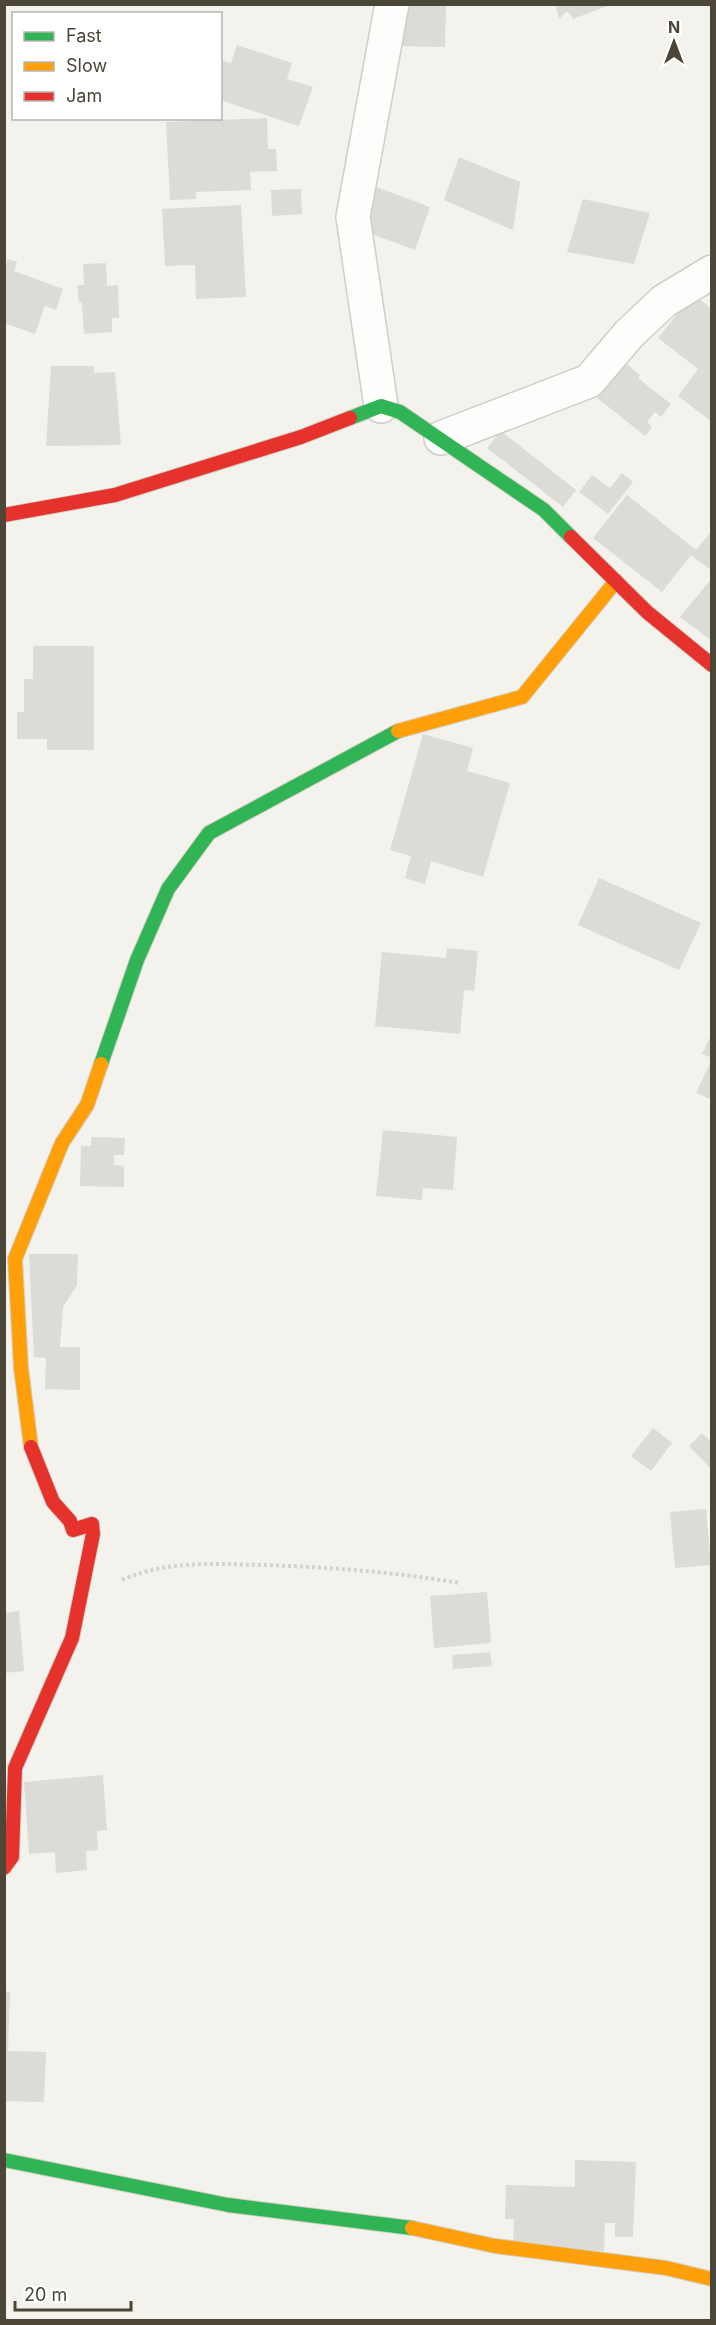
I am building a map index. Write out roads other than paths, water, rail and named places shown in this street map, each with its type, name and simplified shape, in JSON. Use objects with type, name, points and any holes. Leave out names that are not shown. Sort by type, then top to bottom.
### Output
[{"type":"street","points":[[381,406],[353,217],[392,4]]},
{"type":"street","points":[[441,438],[589,381],[629,334],[664,301],[711,272]]},
{"type":"street","points":[[4,515],[115,495],[301,437],[381,406],[400,412],[441,438],[544,510],[647,612],[711,665]]},
{"type":"street","points":[[4,1868],[12,1857],[15,1768],[72,1638],[92,1544],[92,1524],[73,1530],[70,1521],[53,1502],[31,1447],[21,1368],[15,1259],[62,1143],[87,1105],[137,960],[168,889],[209,833],[393,732],[522,697],[616,581]]},
{"type":"street","points":[[4,2160],[228,2205],[414,2228],[495,2246],[666,2268],[711,2279]]}]
